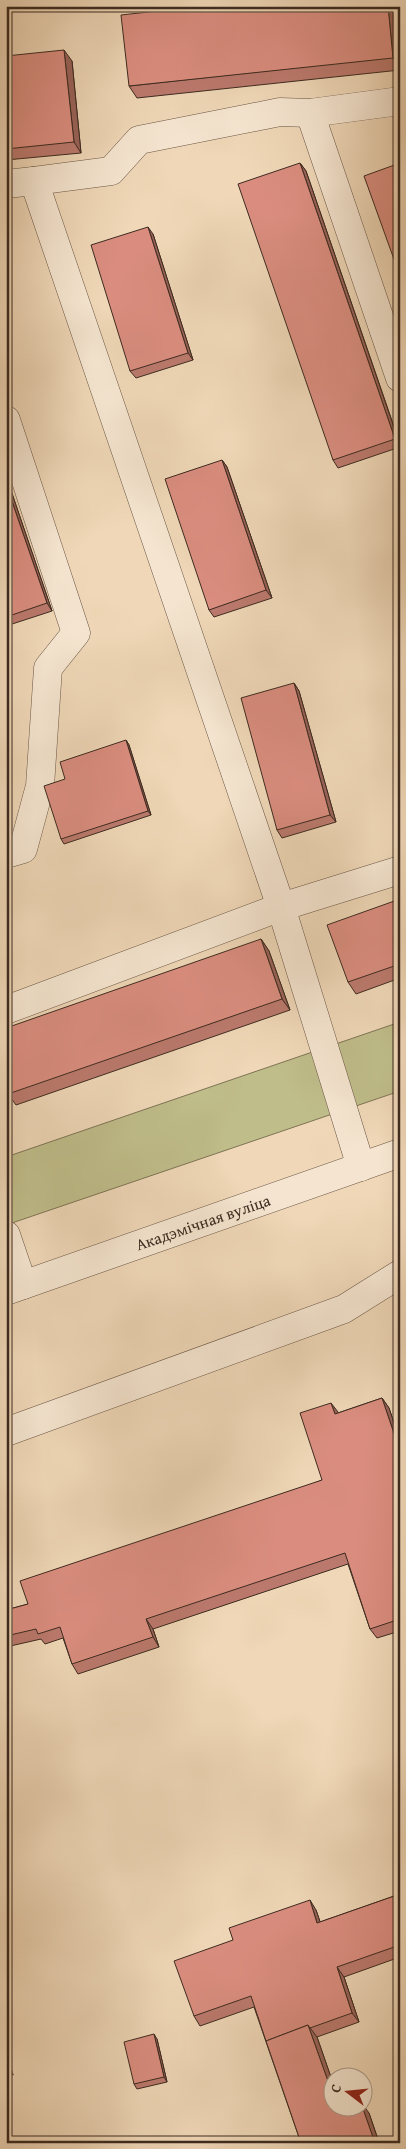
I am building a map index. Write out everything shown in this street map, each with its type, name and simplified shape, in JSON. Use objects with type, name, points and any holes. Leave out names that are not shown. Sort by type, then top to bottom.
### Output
[{"type":"street","points":[[6,184],[112,171],[139,140],[280,112],[310,113],[400,101]]},
{"type":"street","points":[[310,113],[400,378]]},
{"type":"street","points":[[34,181],[281,906],[361,1167]]},
{"type":"street","points":[[6,420],[76,633],[48,668],[40,786],[23,849],[6,854]]},
{"type":"street","points":[[6,1010],[281,906],[400,870]]},
{"type":"street","name":"Акадэмічная вуліца","points":[[14,1288],[400,1153]]},
{"type":"street","points":[[6,1235],[14,1288]]},
{"type":"street","points":[[6,1432],[344,1309],[400,1274]]},
{"type":"shaded area","points":[[400,1022],[400,1091],[6,1225],[6,1157]]},
{"type":"building","points":[[203,6],[388,6],[393,58],[129,86],[121,15]]},
{"type":"building","points":[[64,50],[74,142],[6,149],[6,56]]},
{"type":"building","points":[[300,163],[395,439],[333,460],[238,184]]},
{"type":"building","points":[[400,163],[400,276],[364,176]]},
{"type":"building","points":[[148,227],[188,353],[130,371],[91,245]]},
{"type":"building","points":[[222,460],[266,590],[209,610],[165,479]]},
{"type":"building","points":[[6,484],[47,603],[6,617]]},
{"type":"building","points":[[294,683],[330,815],[277,830],[241,698]]},
{"type":"building","points":[[126,740],[148,811],[61,839],[44,786],[65,779],[60,762]]},
{"type":"building","points":[[400,899],[400,964],[348,982],[327,925]]},
{"type":"building","points":[[261,939],[282,999],[8,1094],[6,1088],[6,1028]]},
{"type":"building","points":[[382,1398],[400,1451],[400,1619],[370,1629],[345,1553],[146,1619],[153,1637],[72,1664],[60,1627],[38,1634],[36,1629],[6,1636],[6,1610],[28,1604],[20,1581],[322,1480],[300,1413],[331,1403],[335,1414]]},
{"type":"building","points":[[400,1894],[400,1945],[337,1967],[352,2013],[310,2028],[308,2025],[266,2041],[251,1996],[194,2016],[174,1961],[233,1940],[229,1928],[310,1900],[317,1923]]},
{"type":"building","points":[[308,2025],[324,2070],[324,2116],[366,2116],[375,2143],[301,2143],[266,2041]]},
{"type":"building","points":[[154,2034],[164,2077],[134,2084],[124,2042]]},
{"type":"building","points":[[393,2137],[395,2143],[376,2143]]}]
